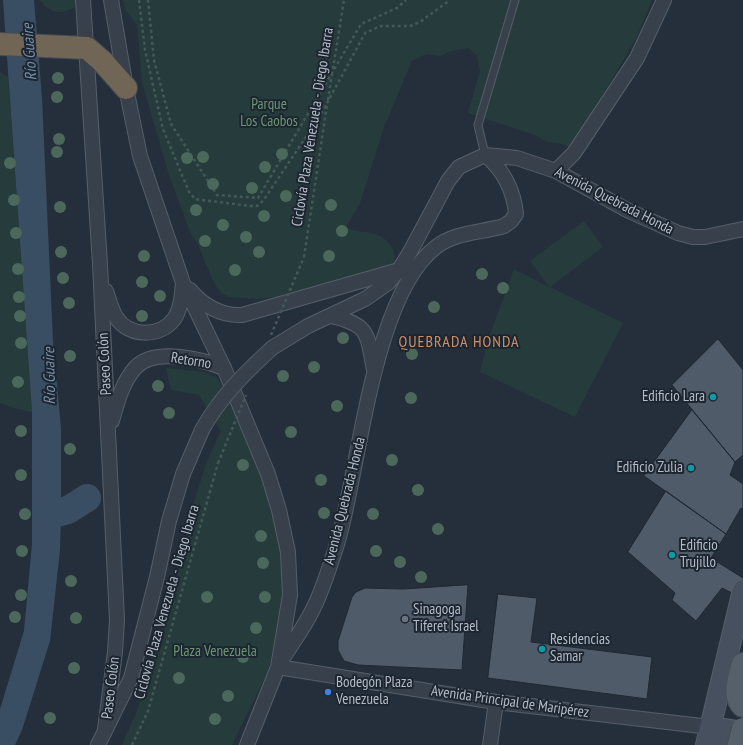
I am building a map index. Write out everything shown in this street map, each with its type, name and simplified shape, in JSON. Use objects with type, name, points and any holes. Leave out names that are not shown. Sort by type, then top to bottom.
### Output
[{"type":"highway","points":[[0,44],[78,47],[103,62],[126,88]]},
{"type":"main road","points":[[734,745],[721,743],[711,739],[743,590]]},
{"type":"main road","points":[[743,664],[738,692],[738,700],[743,706]]},
{"type":"main road","points":[[739,745],[743,730]]},
{"type":"main road","name":"Avenida Principal de Maripérez","points":[[711,739],[743,730]]},
{"type":"street","name":"Paseo Colón","points":[[83,0],[78,47],[100,264],[117,620],[116,652],[105,728]]},
{"type":"street","points":[[111,0],[126,88],[140,156],[183,283],[224,368],[268,474],[279,510],[288,552],[290,595],[278,667],[247,745]]},
{"type":"street","points":[[556,171],[574,153],[637,58],[664,0]]},
{"type":"street","points":[[183,283],[196,297],[210,308],[221,314],[242,315],[399,270],[448,181],[459,167],[485,155]]},
{"type":"street","name":"Avenida Quebrada Honda","points":[[485,155],[517,158],[556,171],[640,216],[693,238],[743,229]]},
{"type":"street","name":"Avenida Quebrada Honda","points":[[278,667],[314,608],[338,541],[375,372],[394,307],[407,282],[430,252],[449,238],[504,226],[511,221],[516,214],[513,198],[502,174],[496,163],[485,155]]},
{"type":"street","points":[[100,264],[105,288],[116,318],[125,327],[139,333],[152,332],[167,327],[179,310],[183,283]]},
{"type":"street","name":"Paseo Colón","points":[[98,745],[105,728],[131,678],[157,577],[169,520],[183,474],[202,430],[213,410],[228,391],[272,348],[308,326],[377,292],[388,283],[399,270]]},
{"type":"street","name":"Avenida Quebrada Honda","points":[[331,316],[352,322],[364,330],[368,338],[375,372]]},
{"type":"street","name":"Retorno","points":[[108,433],[120,391],[136,367],[158,357],[173,356],[205,361],[224,368]]},
{"type":"street","name":"Avenida Principal de Maripérez","points":[[278,667],[496,702],[711,739]]},
{"type":"street","points":[[490,745],[496,702]]},
{"type":"lane","points":[[485,155],[478,125],[515,0]]},
{"type":"path","points":[[139,0],[145,50],[163,129],[189,192],[195,199],[218,203],[257,206],[263,201],[328,103],[365,33],[381,26],[410,26],[420,22],[450,0]]},
{"type":"path","points":[[148,0],[154,60],[171,124],[217,195],[258,198],[361,24],[396,8],[406,0]]},
{"type":"path","name":"Ciclovía Plaza Venezuela - Diego Ibarra","points":[[304,257],[344,0]]},
{"type":"path","name":"Ciclovía Plaza Venezuela - Diego Ibarra","points":[[132,745],[148,711],[218,463]]},
{"type":"green space","points":[[40,0],[80,0],[79,5],[74,8],[63,12],[58,12],[49,9]]},
{"type":"green space","name":"Parque Los Caobos","points":[[123,0],[652,0],[636,39],[571,147],[559,143],[547,142],[535,135],[468,113],[480,71],[477,56],[469,48],[451,51],[440,56],[426,54],[412,61],[384,127],[360,203],[346,227],[355,231],[367,232],[386,240],[390,244],[394,253],[394,264],[284,296],[255,299],[230,297],[222,294],[215,285],[197,243],[190,232],[169,175],[142,82],[137,25],[126,11]]},
{"type":"green space","points":[[0,72],[8,77],[32,412],[0,403]]},
{"type":"green space","points":[[584,221],[603,247],[550,287],[623,323],[575,417],[480,372],[489,337],[514,269],[549,287],[530,261]]},
{"type":"green space","name":"Plaza Venezuela","points":[[166,368],[204,372],[216,377],[227,391],[269,494],[283,554],[283,580],[280,618],[268,671],[232,745],[122,745],[136,713],[167,622],[192,508],[207,461],[221,431],[199,395],[171,390]]},
{"type":"water","name":"Río Guaire","points":[[3,0],[34,0],[42,98],[53,342],[61,428],[60,550],[50,641],[22,730],[15,745],[0,745],[0,709],[24,631],[32,544],[32,412]]},
{"type":"building","name":"Edificio Lara","points":[[718,339],[743,370],[743,455],[735,462],[672,385]]},
{"type":"building","name":"Edificio Zulia","points":[[692,410],[735,462],[730,475],[743,484],[743,509],[741,508],[726,534],[644,476]]},
{"type":"building","name":"Edificio Trujillo","points":[[666,491],[726,534],[711,558],[743,578],[743,584],[736,595],[722,588],[696,621],[672,600],[675,593],[628,552]]},
{"type":"building","name":"Sinagoga Tiferet Israel","points":[[468,585],[462,670],[358,665],[344,661],[338,650],[338,641],[352,597],[356,592],[365,588],[403,589]]},
{"type":"building","name":"Residencias Samar","points":[[498,594],[537,598],[531,642],[652,657],[647,699],[488,678]]},
{"type":"waterway","points":[[57,513],[68,510],[87,498]]},
{"type":"place","name":"Edificio Lara","points":[[713,397]]},
{"type":"place","name":"Edificio Zulia","points":[[691,468]]},
{"type":"place","name":"Edificio Trujillo","points":[[672,555]]},
{"type":"place","name":"Sinagoga Tiferet Israel","points":[[405,619]]},
{"type":"place","name":"Residencias Samar","points":[[542,649]]},
{"type":"place","name":"Bodegón Plaza Venezuela","points":[[328,692]]},
{"type":"district","name":"QUEBRADA HONDA","points":[[459,342]]}]
